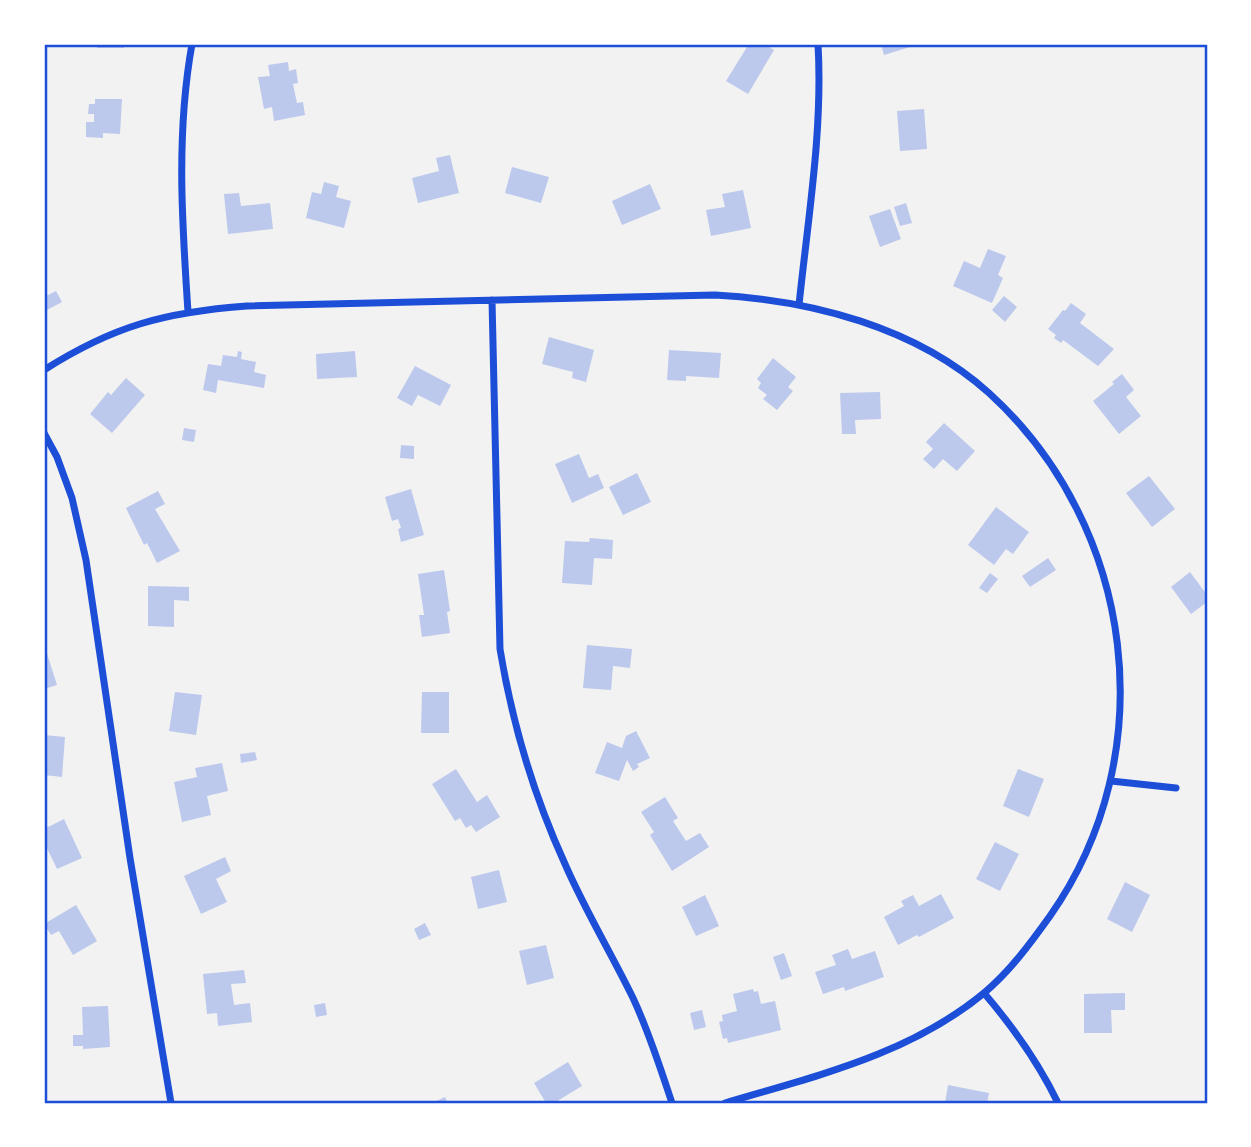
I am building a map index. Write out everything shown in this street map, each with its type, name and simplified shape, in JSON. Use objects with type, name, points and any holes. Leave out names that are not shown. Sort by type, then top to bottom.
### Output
[{"type":"street","points":[[188,312],[180,187],[186,78],[192,44]]},
{"type":"street","points":[[799,304],[816,141],[820,74],[818,44]]},
{"type":"street","points":[[44,370],[98,338],[141,322],[188,312],[247,306],[715,295],[756,297],[799,304],[870,324],[932,354],[987,391],[1012,416],[1054,471],[1088,535],[1113,614],[1119,651],[1121,722],[1104,811],[1075,877],[1033,941],[1011,968],[984,993],[926,1031],[867,1060],[724,1103]]},
{"type":"street","points":[[492,300],[500,649],[507,692],[541,805],[565,865],[634,1000],[652,1042],[672,1103]]},
{"type":"street","points":[[44,433],[57,457],[72,498],[86,560],[130,858],[171,1103]]},
{"type":"street","points":[[1111,781],[1176,788]]},
{"type":"street","points":[[984,993],[1028,1048],[1058,1103]]},
{"type":"building","points":[[97,44],[124,44],[124,48],[97,48]]},
{"type":"building","points":[[742,44],[764,44],[774,50],[748,94],[726,81],[747,47]]},
{"type":"building","points":[[881,44],[909,44],[910,47],[884,55]]},
{"type":"building","points":[[288,62],[289,71],[296,69],[298,83],[293,84],[297,103],[303,102],[305,115],[274,121],[272,107],[264,109],[258,77],[270,76],[268,65]]},
{"type":"building","points":[[95,99],[122,99],[120,134],[103,133],[103,138],[86,137],[86,122],[94,122],[94,114],[88,114],[89,104],[95,104]]},
{"type":"building","points":[[924,109],[927,149],[900,151],[897,111]]},
{"type":"building","points":[[450,155],[459,193],[418,203],[412,178],[439,171],[436,158]]},
{"type":"building","points":[[512,167],[549,177],[541,203],[505,193]]},
{"type":"building","points":[[324,182],[339,186],[336,197],[351,201],[344,228],[306,218],[312,192],[321,194]]},
{"type":"building","points":[[650,184],[661,209],[622,225],[612,201]]},
{"type":"building","points":[[743,190],[751,228],[711,236],[706,210],[725,207],[722,194]]},
{"type":"building","points":[[239,193],[241,206],[270,203],[273,229],[228,234],[224,194]]},
{"type":"building","points":[[906,203],[912,223],[900,226],[894,207]]},
{"type":"building","points":[[890,209],[901,239],[880,247],[869,216]]},
{"type":"building","points":[[988,249],[1006,256],[998,275],[1003,278],[992,303],[953,286],[964,261],[980,268]]},
{"type":"building","points":[[56,291],[62,302],[47,310],[44,297]]},
{"type":"building","points":[[1004,296],[1017,307],[1005,322],[992,310]]},
{"type":"building","points":[[1071,303],[1086,314],[1080,323],[1114,349],[1098,366],[1063,340],[1061,343],[1054,338],[1056,335],[1048,329]]},
{"type":"building","points":[[549,337],[594,350],[586,382],[572,378],[573,372],[542,364]]},
{"type":"building","points":[[669,350],[721,353],[719,378],[686,376],[686,381],[667,380]]},
{"type":"building","points":[[238,351],[242,352],[241,359],[256,362],[254,372],[266,375],[264,388],[218,380],[216,393],[203,390],[208,364],[221,366],[223,355],[237,357]]},
{"type":"building","points":[[355,351],[357,377],[317,379],[316,354]]},
{"type":"building","points":[[773,358],[796,377],[788,387],[793,391],[777,410],[763,399],[767,395],[758,388],[761,383],[757,379]]},
{"type":"building","points":[[415,366],[451,385],[440,406],[418,395],[412,406],[397,398]]},
{"type":"building","points":[[1122,374],[1134,390],[1126,397],[1141,416],[1119,434],[1093,401]]},
{"type":"building","points":[[126,378],[145,395],[112,433],[90,414],[108,392],[111,395]]},
{"type":"building","points":[[880,392],[881,419],[855,420],[856,434],[842,434],[840,393]]},
{"type":"building","points":[[944,423],[975,451],[957,471],[943,459],[934,469],[923,459],[933,449],[926,442]]},
{"type":"building","points":[[184,428],[196,430],[194,442],[182,440]]},
{"type":"building","points":[[401,445],[414,446],[414,459],[400,458]]},
{"type":"building","points":[[579,454],[589,478],[598,474],[604,488],[572,503],[555,464]]},
{"type":"building","points":[[637,473],[651,502],[623,515],[609,487]]},
{"type":"building","points":[[1149,476],[1175,509],[1152,527],[1126,493]]},
{"type":"building","points":[[411,489],[424,535],[401,542],[398,519],[392,521],[385,497]]},
{"type":"building","points":[[158,491],[165,504],[155,509],[180,551],[157,563],[147,543],[144,545],[126,508]]},
{"type":"building","points":[[996,507],[1029,532],[1013,554],[1006,549],[994,565],[968,545]]},
{"type":"building","points":[[590,538],[613,540],[612,559],[594,558],[592,585],[562,583],[565,541],[589,542]]},
{"type":"building","points":[[1048,558],[1056,570],[1030,587],[1022,576]]},
{"type":"building","points":[[444,570],[450,633],[422,637],[419,615],[424,615],[418,574]]},
{"type":"building","points":[[1190,572],[1207,595],[1207,602],[1191,614],[1171,587]]},
{"type":"building","points":[[990,573],[998,579],[987,593],[979,588]]},
{"type":"building","points":[[148,586],[189,587],[189,601],[174,600],[174,627],[148,626]]},
{"type":"building","points":[[44,644],[57,685],[44,689]]},
{"type":"building","points":[[587,645],[632,649],[630,668],[613,666],[611,690],[583,688]]},
{"type":"building","points":[[175,692],[202,695],[196,735],[169,731]]},
{"type":"building","points":[[422,692],[449,692],[449,733],[421,733]]},
{"type":"building","points":[[636,731],[650,758],[637,764],[639,767],[633,771],[627,760],[619,781],[595,773],[607,742],[622,748],[626,736]]},
{"type":"building","points":[[44,735],[65,737],[62,777],[44,775]]},
{"type":"building","points":[[255,752],[257,760],[241,763],[240,754]]},
{"type":"building","points":[[222,763],[228,791],[207,796],[211,815],[182,822],[174,782],[197,777],[195,768]]},
{"type":"building","points":[[456,769],[477,802],[487,795],[500,817],[476,832],[471,825],[466,828],[460,818],[455,821],[432,784]]},
{"type":"building","points":[[1018,769],[1044,779],[1029,817],[1003,806]]},
{"type":"building","points":[[665,797],[678,818],[673,821],[686,841],[700,833],[709,847],[672,871],[650,835],[654,832],[641,812]]},
{"type":"building","points":[[64,819],[82,858],[57,869],[44,842],[44,829]]},
{"type":"building","points":[[995,842],[1019,854],[1000,891],[976,879]]},
{"type":"building","points":[[225,857],[231,871],[216,879],[227,902],[201,914],[184,876]]},
{"type":"building","points":[[499,870],[507,902],[478,909],[471,877]]},
{"type":"building","points":[[1125,882],[1150,895],[1132,932],[1107,919]]},
{"type":"building","points":[[941,894],[954,918],[898,945],[884,917],[904,906],[901,901],[913,895],[919,906]]},
{"type":"building","points":[[705,895],[719,926],[696,936],[682,907]]},
{"type":"building","points":[[76,905],[97,941],[73,955],[59,931],[51,935],[44,924]]},
{"type":"building","points":[[425,923],[431,935],[419,940],[414,929]]},
{"type":"building","points":[[546,945],[554,978],[527,985],[519,951]]},
{"type":"building","points":[[848,949],[852,959],[875,951],[884,977],[845,991],[844,987],[823,994],[815,972],[836,965],[832,955]]},
{"type":"building","points":[[784,953],[792,976],[781,980],[773,957]]},
{"type":"building","points":[[244,970],[246,983],[231,984],[234,1005],[250,1003],[252,1022],[218,1026],[217,1013],[207,1014],[203,974]]},
{"type":"building","points":[[753,989],[754,992],[758,991],[761,1004],[775,1001],[781,1030],[728,1043],[727,1038],[723,1039],[719,1022],[723,1021],[722,1015],[737,1011],[733,994]]},
{"type":"building","points":[[1125,993],[1125,1010],[1111,1010],[1112,1033],[1084,1033],[1084,994]]},
{"type":"building","points":[[325,1003],[327,1015],[316,1017],[314,1005]]},
{"type":"building","points":[[108,1006],[110,1047],[83,1049],[83,1046],[73,1046],[73,1035],[83,1035],[82,1007]]},
{"type":"building","points":[[702,1010],[706,1027],[694,1030],[690,1013]]},
{"type":"building","points":[[568,1062],[582,1086],[554,1103],[546,1103],[534,1083]]},
{"type":"building","points":[[948,1085],[989,1093],[987,1103],[945,1103]]},
{"type":"building","points":[[445,1097],[448,1103],[432,1103]]}]
